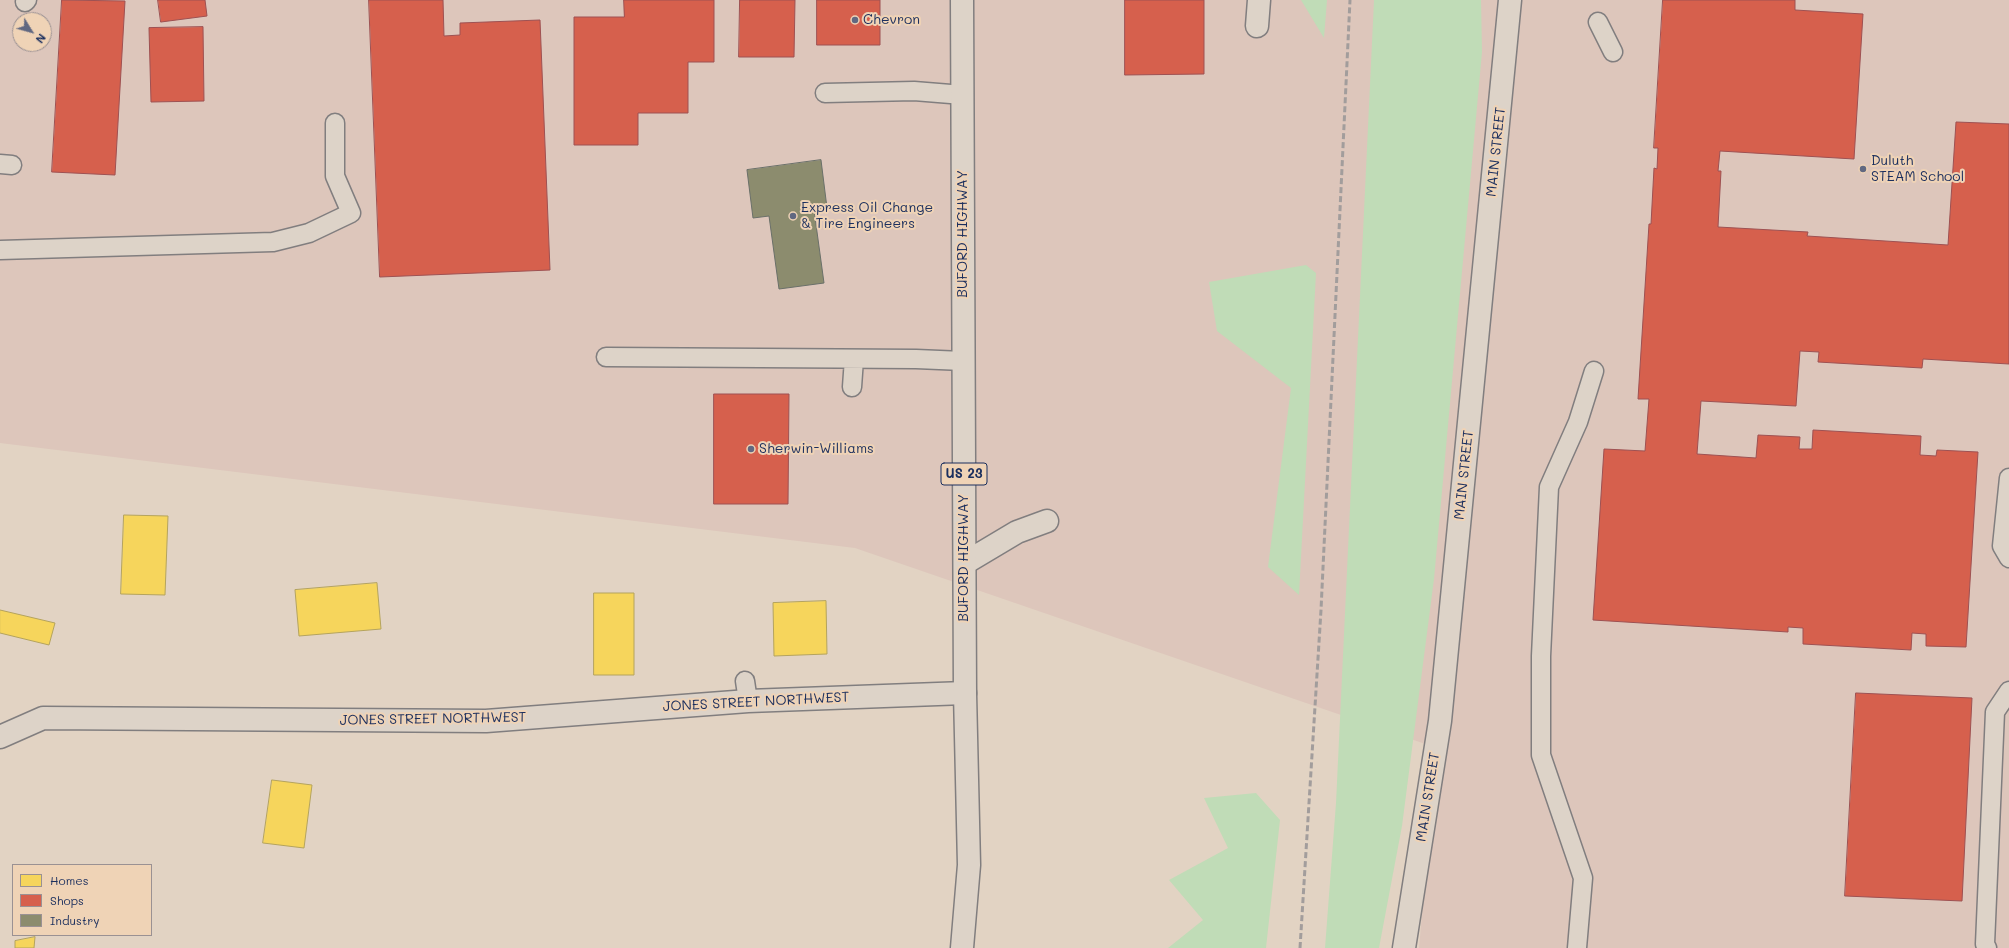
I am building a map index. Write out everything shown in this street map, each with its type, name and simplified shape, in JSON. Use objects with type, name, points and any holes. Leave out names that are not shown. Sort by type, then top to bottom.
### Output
[{"type":"street","name":"BUFORD HIGHWAY","points":[[962,0],[965,693],[968,865],[962,948]]},
{"type":"street","points":[[1257,26],[1259,0]]},
{"type":"street","name":"MAIN STREET","points":[[1404,948],[1440,721],[1510,0]]},
{"type":"street","points":[[965,563],[1017,532],[1047,520]]},
{"type":"street","name":"JONES STREET NORTHWEST","points":[[0,737],[42,718],[486,721],[746,691],[965,693]]},
{"type":"lane","points":[[1598,22],[1613,52]]},
{"type":"lane","points":[[825,93],[914,91],[963,94]]},
{"type":"lane","points":[[0,250],[273,242],[309,233],[351,213],[335,176],[334,122]]},
{"type":"lane","points":[[606,357],[916,359],[963,361]]},
{"type":"lane","points":[[852,387],[854,359]]},
{"type":"lane","points":[[1577,948],[1583,878],[1541,755],[1541,656],[1549,487],[1578,422],[1594,371]]},
{"type":"lane","points":[[2009,478],[2002,546],[2009,558]]},
{"type":"lane","points":[[1987,948],[1985,944],[1995,712],[2009,691]]},
{"type":"shaded area","points":[[0,0],[2009,0],[2009,948],[1419,948],[1437,748],[855,548],[0,443]]},
{"type":"green space","points":[[1301,0],[1327,0],[1324,38]]},
{"type":"green space","points":[[1374,0],[1481,0],[1482,52],[1434,579],[1402,826],[1379,948],[1325,948],[1336,803]]},
{"type":"green space","points":[[1306,265],[1316,273],[1299,595],[1268,567],[1291,388],[1217,331],[1209,282]]},
{"type":"green space","points":[[1256,793],[1280,820],[1266,948],[1168,948],[1203,920],[1169,880],[1228,848],[1204,798]]},
{"type":"building: Homes","points":[[124,515],[168,516],[165,595],[121,594]]},
{"type":"building: Homes","points":[[377,583],[381,629],[299,636],[295,590]]},
{"type":"building: Homes","points":[[594,593],[634,593],[634,675],[594,675]]},
{"type":"building: Homes","points":[[826,601],[827,654],[774,656],[773,603]]},
{"type":"building: Homes","points":[[0,610],[55,623],[49,645],[0,633]]},
{"type":"building: Homes","points":[[272,780],[312,785],[304,848],[263,843]]},
{"type":"building: Homes","points":[[35,937],[34,948],[15,948],[15,941]]},
{"type":"building: Shops","points":[[62,0],[125,1],[115,175],[52,172]]},
{"type":"building: Shops","points":[[158,0],[205,0],[207,16],[161,22]]},
{"type":"building: Shops","points":[[369,0],[443,0],[444,36],[460,35],[460,23],[540,20],[550,270],[380,277]]},
{"type":"building: Shops","points":[[624,0],[714,0],[714,62],[688,62],[688,113],[638,113],[638,145],[574,145],[574,17],[624,17]]},
{"type":"building: Shops","points":[[740,0],[795,0],[794,57],[739,57]]},
{"type":"building: Shops","points":[[817,0],[880,0],[880,45],[817,45]]},
{"type":"building: Shops","points":[[1125,0],[1204,0],[1204,74],[1125,75]]},
{"type":"building: Shops","points":[[1663,0],[1795,0],[1795,10],[1863,14],[1854,159],[1720,151],[1718,171],[1721,171],[1718,227],[1808,232],[1807,236],[1948,245],[1956,122],[2009,124],[2009,364],[1923,359],[1922,368],[1818,362],[1819,352],[1800,351],[1796,406],[1701,401],[1697,454],[1756,458],[1758,435],[1800,437],[1799,449],[1812,449],[1813,430],[1921,436],[1920,455],[1936,456],[1937,450],[1978,452],[1966,647],[1926,646],[1926,634],[1912,633],[1911,650],[1803,644],[1803,628],[1788,627],[1788,632],[1593,620],[1604,449],[1645,451],[1649,399],[1638,399],[1649,224],[1651,224],[1654,168],[1657,169],[1658,148],[1654,148]]},
{"type":"building: Shops","points":[[203,27],[204,101],[151,102],[149,28]]},
{"type":"building: Shops","name":"Sherwin-Williams","points":[[714,394],[789,394],[788,504],[714,504]]},
{"type":"building: Shops","points":[[1856,693],[1972,698],[1962,901],[1845,896]]},
{"type":"building: Industry","points":[[821,160],[827,208],[814,210],[824,283],[779,289],[769,216],[753,218],[747,170]]},
{"type":"railway","points":[[1300,948],[1321,610],[1350,0]]},
{"type":"place","name":"Chevron","points":[[855,20]]},
{"type":"place","name":"Duluth STEAM School","points":[[1863,169]]},
{"type":"place","name":"Express Oil Change & Tire Engineers","points":[[793,216]]},
{"type":"place","name":"Sherwin-Williams","points":[[751,449]]}]
